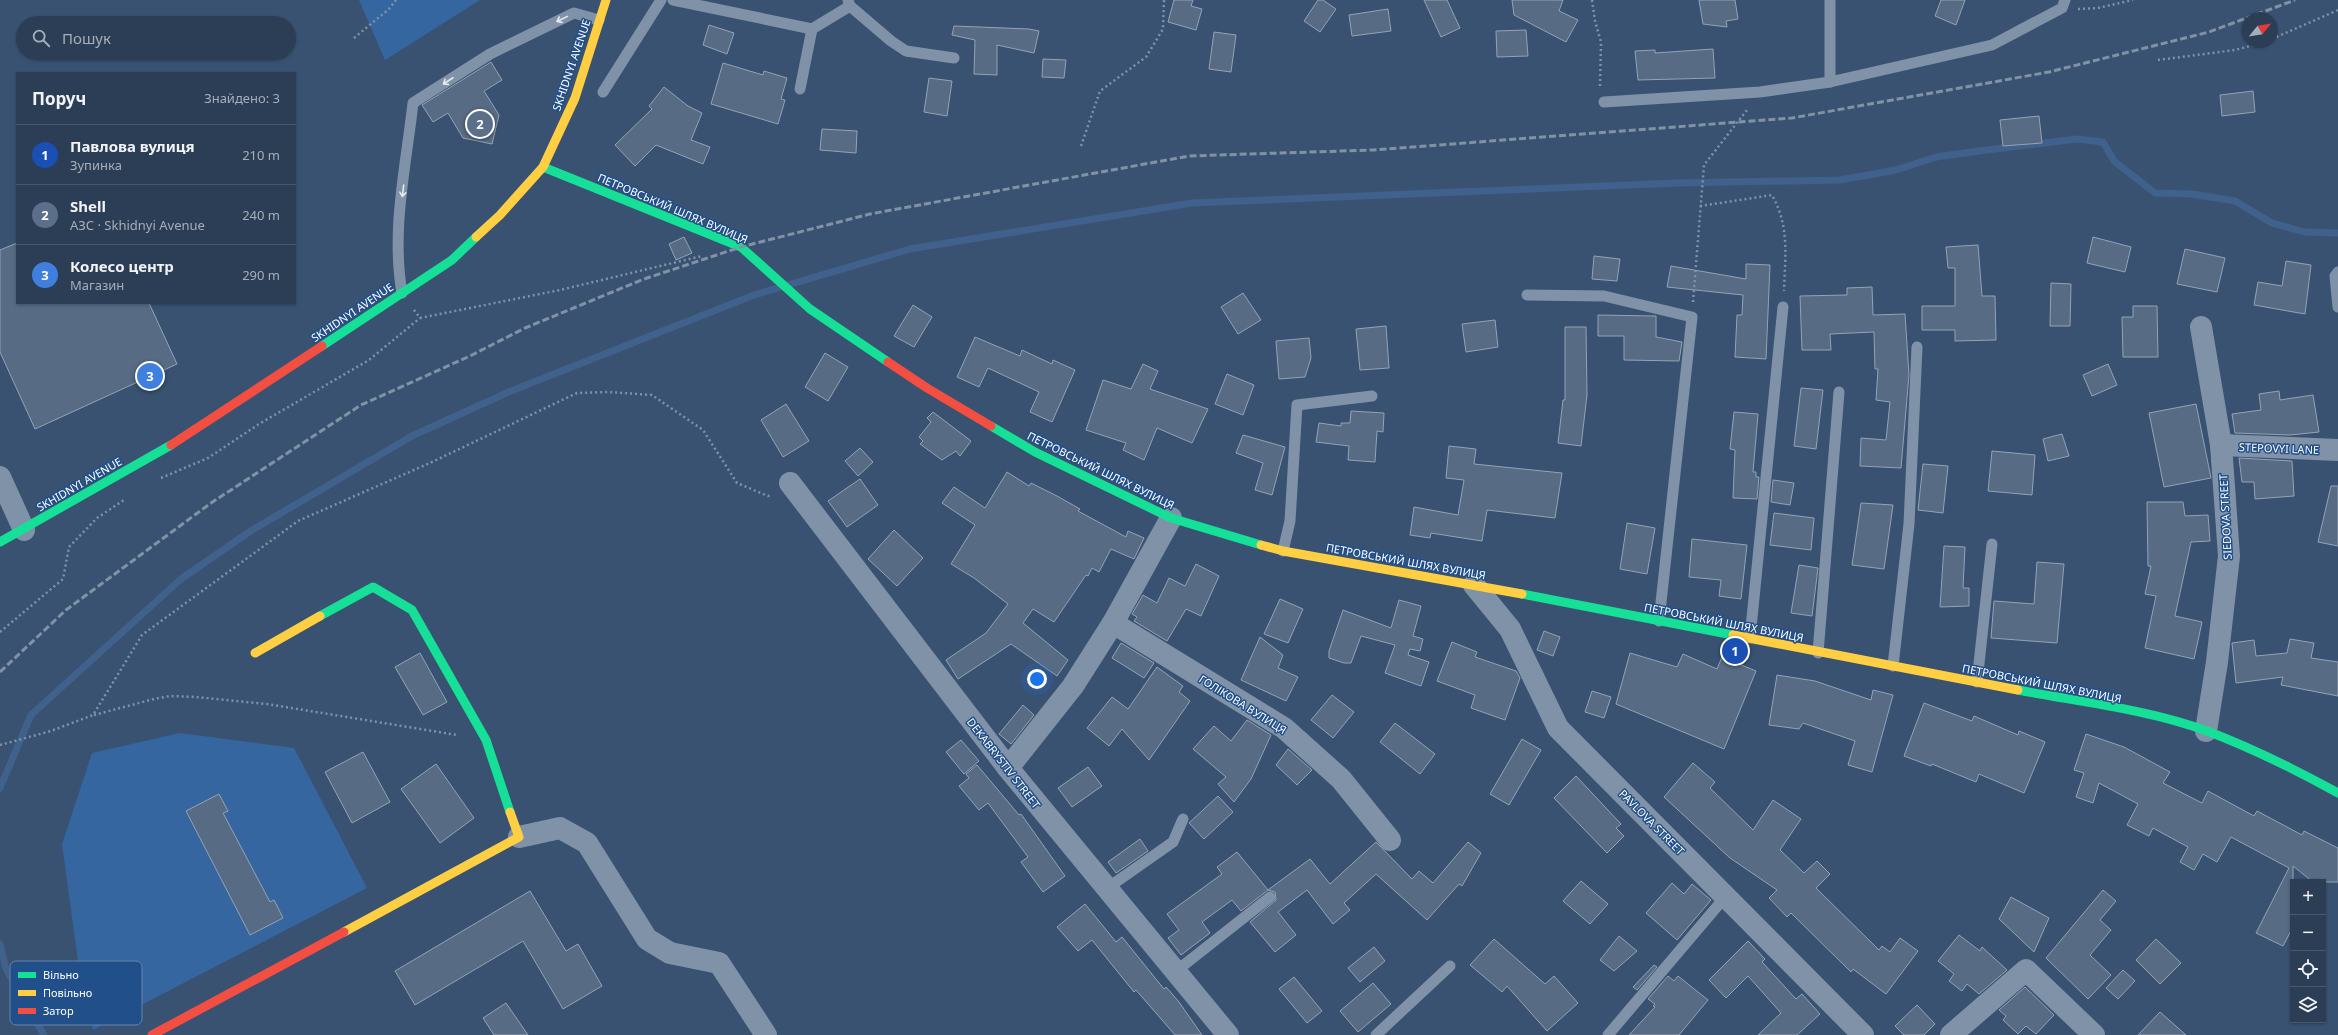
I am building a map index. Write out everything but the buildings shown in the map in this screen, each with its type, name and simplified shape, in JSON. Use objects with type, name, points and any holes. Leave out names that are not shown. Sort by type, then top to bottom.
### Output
[{"type":"street","name":"SKHIDNYI AVENUE","points":[[0,542],[24,530],[173,444],[452,260],[500,215],[543,167],[575,98],[606,0]]},
{"type":"street","name":"ПЕТРОВСЬКИЙ ШЛЯХ ВУЛИЦЯ","points":[[543,167],[741,247],[754,257],[810,309],[927,388],[1034,452],[1171,518],[1284,551],[1474,585],[1750,638],[1818,653],[2149,715],[2206,731],[2306,775],[2338,793]]},
{"type":"street","name":"SIEDOVA STREET","points":[[2201,327],[2221,446],[2229,556],[2217,662],[2206,731]]},
{"type":"street","name":"STEPOVYI LANE","points":[[2221,446],[2338,450]]},
{"type":"street","points":[[0,477],[24,530]]},
{"type":"street","name":"DEKABRYSTIV STREET","points":[[790,483],[1008,768],[1106,889],[1228,1035]]},
{"type":"street","points":[[1008,768],[1073,686],[1113,623],[1171,518]]},
{"type":"street","name":"PAVLOVA STREET","points":[[1474,585],[1510,630],[1558,728],[1863,1035]]},
{"type":"street","points":[[255,653],[373,587],[412,610],[486,740],[519,837]]},
{"type":"street","name":"ГОЛІКОВА ВУЛИЦЯ","points":[[1113,623],[1284,728],[1341,779],[1390,840]]},
{"type":"street","points":[[152,1035],[519,837],[560,828],[587,843],[647,939],[670,953],[719,963],[766,1035]]},
{"type":"street","points":[[1951,1035],[2026,970],[2094,1035]]},
{"type":"lane","points":[[603,92],[661,0]]},
{"type":"lane","points":[[674,0],[812,29]]},
{"type":"lane","points":[[1830,0],[1830,82]]},
{"type":"lane","points":[[800,89],[812,29],[849,3],[891,41],[906,51],[954,58]]},
{"type":"lane","points":[[1604,102],[1760,92],[1830,82],[1992,45],[2064,4]]},
{"type":"lane","points":[[402,293],[397,265],[397,240],[413,103],[490,54],[574,13],[599,20]]},
{"type":"lane","points":[[2338,272],[2335,276],[2338,307]]},
{"type":"lane","points":[[1527,295],[1604,296],[1692,317],[1659,621]]},
{"type":"lane","points":[[1750,638],[1783,307]]},
{"type":"lane","points":[[1893,666],[1909,524],[1917,346]]},
{"type":"lane","points":[[1818,653],[1839,392]]},
{"type":"lane","points":[[1284,551],[1290,522],[1297,405],[1372,396]]},
{"type":"lane","points":[[1977,682],[1992,544]]},
{"type":"lane","points":[[1106,889],[1174,842],[1183,819]]},
{"type":"lane","points":[[1608,1035],[1726,896]]},
{"type":"lane","points":[[1175,972],[1270,897]]},
{"type":"lane","points":[[1376,1035],[1450,966]]},
{"type":"path","points":[[354,38],[389,9],[396,0]]},
{"type":"path","points":[[1081,146],[1100,91],[1146,56],[1163,29],[1164,0]]},
{"type":"path","points":[[1592,0],[1601,42],[1600,88],[1604,102]]},
{"type":"path","points":[[2064,4],[2098,8],[2133,0]]},
{"type":"path","points":[[2278,36],[2338,10]]},
{"type":"path","points":[[2158,60],[2242,48]]},
{"type":"path","points":[[1692,317],[1704,165],[1760,92]]},
{"type":"path","points":[[1700,206],[1772,195],[1779,208],[1786,232],[1783,307]]},
{"type":"path","points":[[154,482],[208,458],[259,424],[369,360],[420,318],[560,290],[691,257],[707,256]]},
{"type":"path","points":[[402,293],[420,318]]},
{"type":"path","points":[[93,715],[142,635],[298,521],[432,462],[577,393],[609,392],[652,395],[703,430],[737,483],[768,496],[790,483]]},
{"type":"path","points":[[0,632],[63,579],[69,547],[97,518],[128,497]]},
{"type":"path","points":[[0,745],[34,736],[93,715],[170,696],[267,704],[486,740]]},
{"type":"shaded area","points":[[359,0],[480,0],[385,60]]},
{"type":"shaded area","points":[[180,733],[294,748],[367,888],[142,1005],[142,961],[78,961],[62,844],[92,753]]},
{"type":"shaded area","points":[[92,1025],[103,1025],[93,1030]]},
{"type":"waterway","points":[[0,788],[31,715],[181,579],[249,532],[412,436],[511,391],[754,295],[910,249],[1192,203],[1677,183],[1840,180],[1896,170],[1936,157],[2077,139],[2103,142],[2114,161],[2155,193],[2192,194],[2235,201],[2272,223],[2304,232],[2338,233]]},
{"type":"waterway","points":[[0,944],[6,969],[10,976]]},
{"type":"waterway","points":[[38,1025],[44,1035]]},
{"type":"railway","points":[[0,672],[66,610],[211,503],[361,405],[470,356],[525,328],[644,279],[741,247],[870,214],[1189,156],[1373,150],[1792,118],[2049,72],[2209,32],[2295,0]]},
{"type":"traffic: fast","points":[[543,167],[741,247],[810,309],[888,362]]},
{"type":"traffic: fast","points":[[322,346],[452,260],[476,237]]},
{"type":"traffic: fast","points":[[991,426],[1035,452],[1171,518],[1261,545]]},
{"type":"traffic: fast","points":[[0,542],[171,445]]},
{"type":"traffic: fast","points":[[320,616],[373,587],[412,610],[486,740],[510,812]]},
{"type":"traffic: fast","points":[[1522,594],[1733,635]]},
{"type":"traffic: fast","points":[[2018,690],[2113,707],[2184,723],[2257,752],[2338,793]]},
{"type":"traffic: slow","points":[[476,237],[500,215],[543,167],[575,98],[606,0]]},
{"type":"traffic: slow","points":[[1261,545],[1283,551],[1522,594]]},
{"type":"traffic: slow","points":[[255,653],[320,616]]},
{"type":"traffic: slow","points":[[1733,635],[2018,690]]},
{"type":"traffic: slow","points":[[344,932],[519,837],[510,812]]},
{"type":"traffic: jam","points":[[171,445],[322,346]]},
{"type":"traffic: jam","points":[[888,362],[927,388],[991,426]]},
{"type":"traffic: jam","points":[[152,1035],[344,932]]},
{"type":"place","name":"Shell","points":[[480,124]]},
{"type":"place","name":"Колесо центр","points":[[150,376]]},
{"type":"place","name":"Павлова вулиця","points":[[1735,651]]}]
